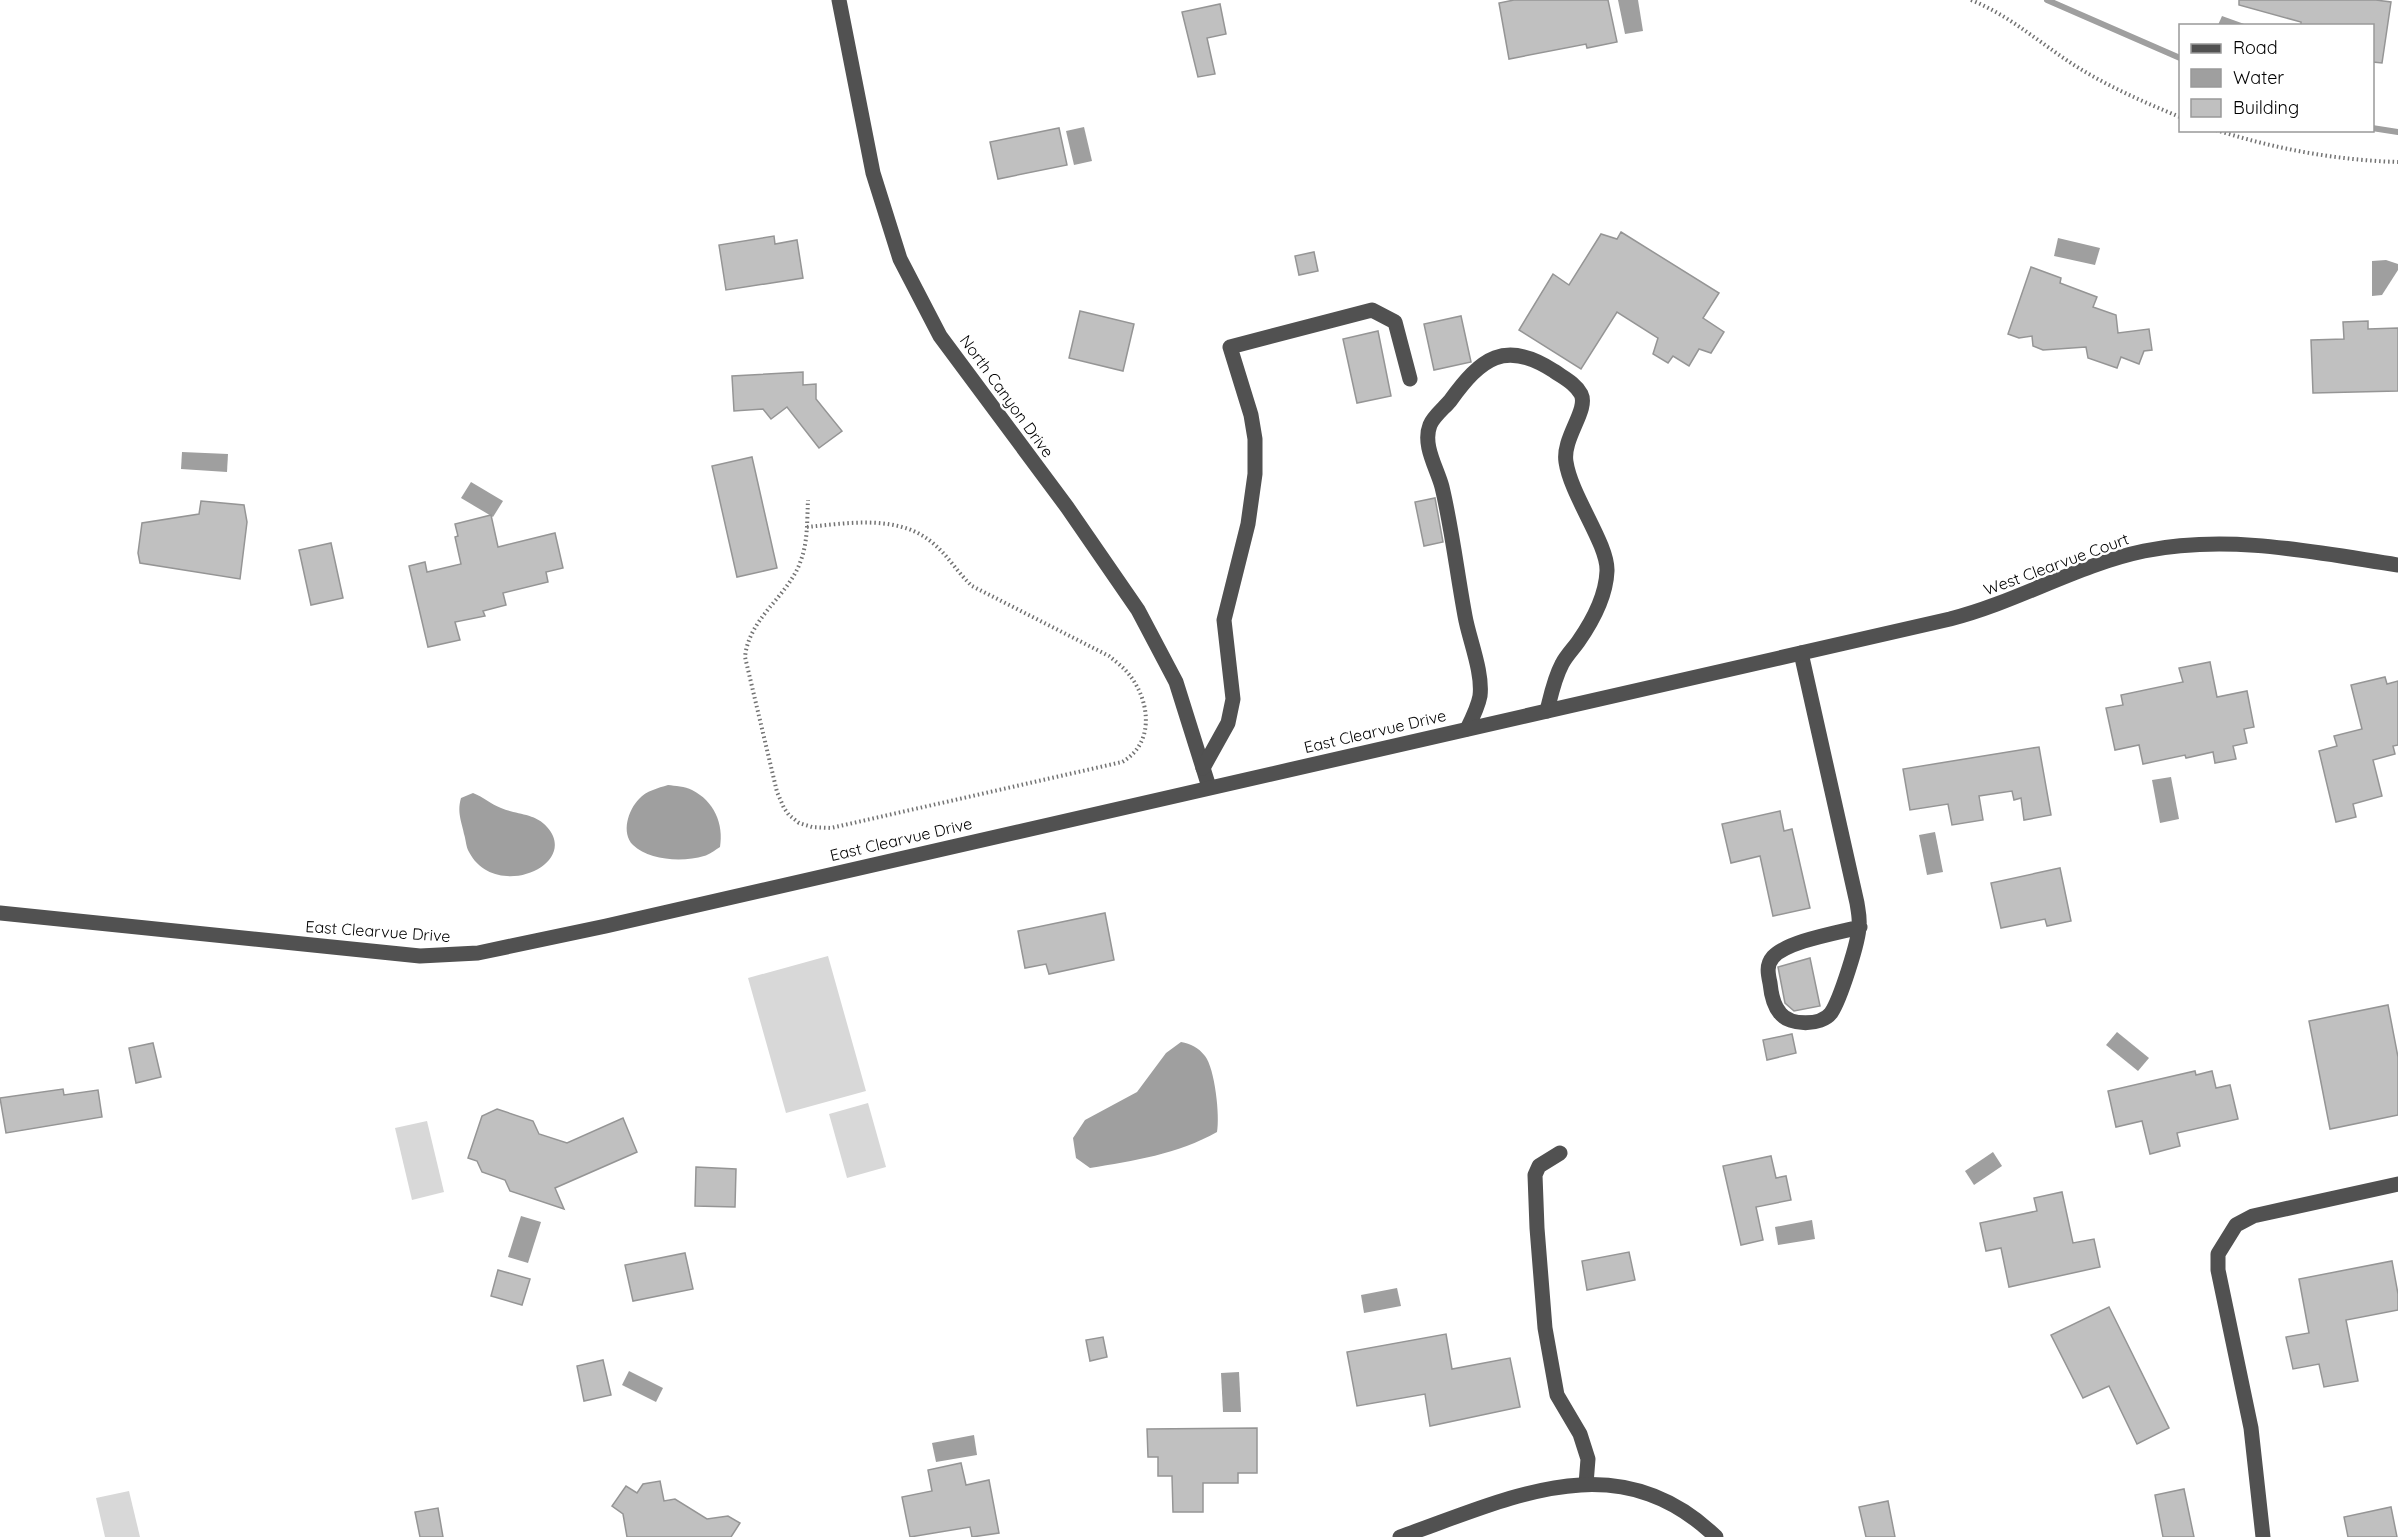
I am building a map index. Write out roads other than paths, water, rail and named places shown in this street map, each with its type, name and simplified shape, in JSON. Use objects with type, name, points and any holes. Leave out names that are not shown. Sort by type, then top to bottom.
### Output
[{"type":"street","name":"North Canyon Drive","points":[[839,0],[873,173],[900,259],[940,336],[1067,507],[1137,610],[1176,682],[1209,787]]},
{"type":"street","points":[[1203,768],[1228,723],[1233,699],[1224,620],[1248,524],[1255,474],[1255,439],[1251,416],[1230,347],[1372,310],[1395,322],[1410,379]]},
{"type":"street","points":[[1467,729],[1480,696],[1480,679],[1465,618],[1442,486],[1428,443],[1430,425],[1463,382],[1482,365],[1496,357],[1512,354],[1526,356],[1545,365],[1576,386],[1583,397],[1583,406],[1566,443],[1565,460],[1571,486],[1602,550],[1607,569],[1599,603],[1584,632],[1562,663],[1553,684],[1547,711]]},
{"type":"street","name":"West Clearvue Court","points":[[1801,653],[1967,615],[2097,565],[2143,551],[2190,544],[2262,544],[2398,565]]},
{"type":"street","points":[[1801,653],[1857,903],[1860,927],[1849,965],[1830,1015],[1821,1020],[1806,1023],[1791,1021],[1781,1014],[1771,992],[1767,967],[1773,957],[1785,948],[1860,927]]},
{"type":"street","name":"East Clearvue Drive","points":[[0,913],[420,956],[478,953],[1801,653]]},
{"type":"street","points":[[1560,1153],[1539,1166],[1535,1175],[1537,1228],[1545,1328],[1557,1395],[1580,1434],[1588,1459],[1586,1484]]},
{"type":"street","points":[[2263,1537],[2251,1428],[2217,1270],[2218,1254],[2236,1225],[2253,1216],[2398,1184]]},
{"type":"street","points":[[1400,1537],[1545,1488],[1586,1484],[1616,1486],[1662,1500],[1702,1524],[1716,1537]]},
{"type":"water","points":[[1618,0],[1638,0],[1643,31],[1625,34]]},
{"type":"water","points":[[2222,16],[2244,24],[2218,24]]},
{"type":"water","points":[[1084,127],[1092,161],[1074,165],[1066,131]]},
{"type":"water","points":[[2058,238],[2100,248],[2095,265],[2054,256]]},
{"type":"water","points":[[2386,260],[2398,264],[2398,270],[2382,295],[2372,296],[2372,261]]},
{"type":"water","points":[[182,452],[228,454],[227,472],[181,469]]},
{"type":"water","points":[[471,482],[503,501],[493,517],[461,498]]},
{"type":"water","points":[[2171,777],[2179,819],[2160,823],[2152,780]]},
{"type":"water","points":[[668,785],[689,789],[700,795],[712,807],[719,822],[720,847],[696,858],[667,859],[648,854],[633,845],[627,834],[627,822],[632,809],[645,794]]},
{"type":"water","points":[[473,793],[501,808],[537,819],[547,827],[554,841],[553,854],[544,865],[530,873],[514,876],[497,875],[481,867],[468,850],[459,812],[461,798]]},
{"type":"water","points":[[1935,832],[1943,872],[1927,875],[1919,835]]},
{"type":"water","points":[[2117,1032],[2149,1058],[2138,1071],[2106,1045]]},
{"type":"water","points":[[1181,1042],[1197,1048],[1209,1062],[1216,1093],[1217,1132],[1187,1146],[1122,1163],[1090,1168],[1076,1158],[1073,1138],[1085,1120],[1137,1092],[1166,1053]]},
{"type":"water","points":[[1993,1152],[2002,1166],[1974,1185],[1965,1171]]},
{"type":"water","points":[[521,1216],[541,1222],[528,1263],[508,1257]]},
{"type":"water","points":[[1812,1220],[1815,1239],[1778,1245],[1775,1227]]},
{"type":"water","points":[[1397,1288],[1401,1306],[1364,1313],[1361,1295]]},
{"type":"water","points":[[629,1371],[663,1388],[656,1402],[622,1385]]},
{"type":"water","points":[[1239,1372],[1241,1412],[1223,1412],[1221,1373]]},
{"type":"water","points":[[974,1435],[977,1455],[936,1462],[932,1443]]},
{"type":"waterway","points":[[2047,0],[2179,58]]},
{"type":"waterway","points":[[2374,128],[2398,132]]}]
